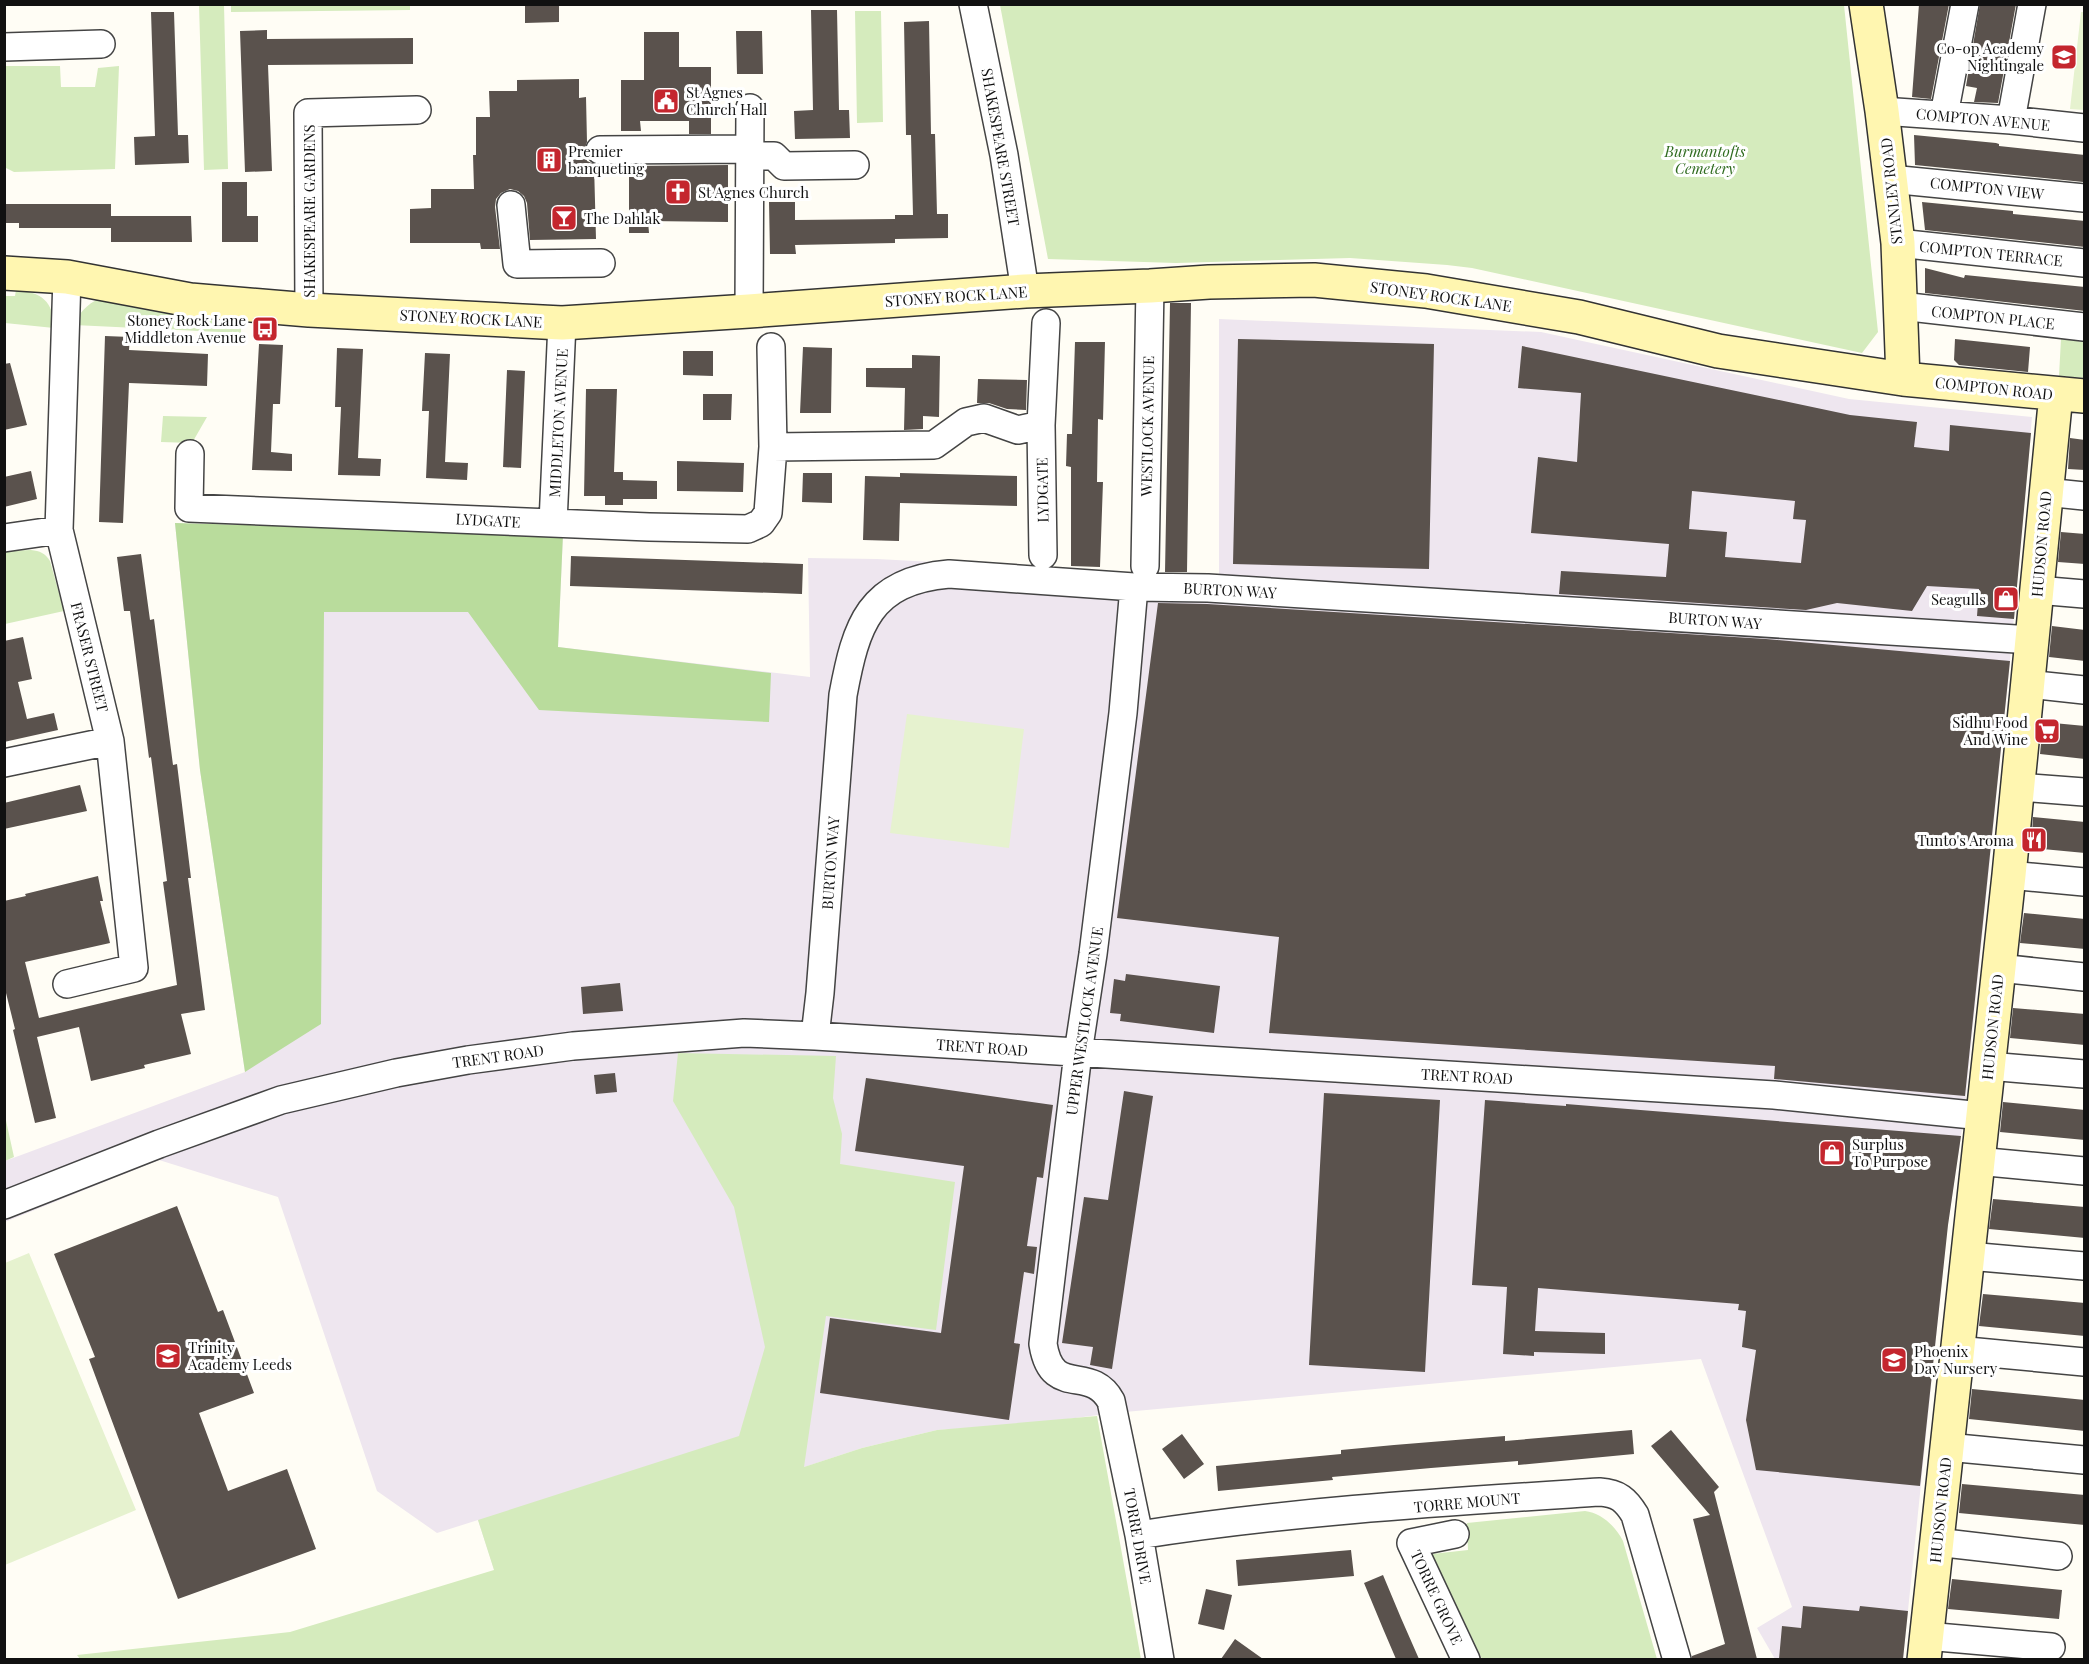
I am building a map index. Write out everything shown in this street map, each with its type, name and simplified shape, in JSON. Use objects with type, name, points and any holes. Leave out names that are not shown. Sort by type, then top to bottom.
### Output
[{"type":"street","name":"SHAKESPEARE STREET","points":[[974,4],[1004,155],[1025,291]]},
{"type":"street","name":"STANLEY ROAD","points":[[1866,4],[1898,243],[1903,379]]},
{"type":"street","points":[[1944,115],[1965,4]]},
{"type":"street","points":[[2011,120],[2032,4]]},
{"type":"street","points":[[4,47],[101,44]]},
{"type":"street","points":[[749,312],[750,108]]},
{"type":"street","name":"SHAKESPEARE GARDENS","points":[[309,310],[308,113],[417,110]]},
{"type":"street","name":"COMPTON AVENUE","points":[[1882,111],[2085,128]]},
{"type":"street","points":[[600,150],[750,153],[774,156],[784,166],[855,165]]},
{"type":"street","name":"COMPTON VIEW","points":[[1890,178],[2085,198]]},
{"type":"street","points":[[512,205],[517,264],[601,263]]},
{"type":"street","name":"COMPTON TERRACE","points":[[1898,243],[2085,263]]},
{"type":"street","name":"STONEY ROCK LANE","points":[[4,273],[67,277],[190,300],[309,310],[562,323],[749,312],[1025,291],[1209,282],[1314,280],[1426,291],[1579,317],[1718,351],[1903,379]]},
{"type":"street","name":"FRASER STREET","points":[[67,277],[58,530],[110,741],[134,968],[67,984]]},
{"type":"street","name":"WESTLOCK AVENUE","points":[[1140,577],[1150,286]]},
{"type":"street","name":"COMPTON PLACE","points":[[1901,306],[2085,327]]},
{"type":"street","name":"MIDDLETON AVENUE","points":[[553,523],[562,323]]},
{"type":"street","name":"LYDGATE","points":[[1043,555],[1041,425],[1046,323]]},
{"type":"street","name":"LYDGATE","points":[[190,454],[189,508],[748,529],[761,523],[768,513],[773,447],[771,347]]},
{"type":"street","name":"COMPTON ROAD","points":[[1903,379],[2070,395]]},
{"type":"street","name":"HUDSON ROAD","points":[[1925,1648],[2009,874],[2045,492],[2070,395]]},
{"type":"street","points":[[773,447],[934,444],[966,422],[984,418],[1018,430],[1041,425]]},
{"type":"street","points":[[2045,492],[2085,496]]},
{"type":"street","points":[[4,538],[58,530]]},
{"type":"street","name":"BURTON WAY","points":[[815,1036],[843,695],[853,649],[860,629],[879,599],[895,589],[930,575],[949,573],[1140,577],[1208,588],[2032,640]]},
{"type":"street","name":"UPPER WESTLOCK AVENUE","points":[[1114,1413],[1106,1391],[1095,1383],[1065,1379],[1054,1372],[1046,1360],[1043,1344],[1140,577]]},
{"type":"street","points":[[2037,590],[2085,594]]},
{"type":"street","points":[[2027,684],[2085,690]]},
{"type":"street","points":[[4,763],[110,741]]},
{"type":"street","points":[[2018,787],[2085,792]]},
{"type":"street","points":[[2009,874],[2085,882]]},
{"type":"street","points":[[1999,968],[2085,977]]},
{"type":"street","name":"TRENT ROAD","points":[[4,1205],[159,1144],[281,1100],[396,1073],[468,1060],[573,1046],[744,1033],[1774,1095],[1982,1116]]},
{"type":"street","points":[[1988,1066],[2085,1074]]},
{"type":"street","points":[[1977,1161],[2085,1171]]},
{"type":"street","points":[[1968,1256],[2085,1266]]},
{"type":"street","points":[[1957,1350],[2085,1362]]},
{"type":"street","name":"TORRE DRIVE","points":[[1114,1413],[1139,1535],[1160,1659]]},
{"type":"street","points":[[1947,1447],[2085,1460]]},
{"type":"street","name":"TORRE MOUNT","points":[[1139,1535],[1207,1524],[1414,1506],[1600,1492],[1613,1493],[1627,1501],[1635,1515],[1677,1659]]},
{"type":"street","name":"TORRE GROVE","points":[[1455,1534],[1411,1543],[1466,1659]]},
{"type":"street","points":[[1936,1542],[2058,1556]]},
{"type":"street","points":[[1925,1648],[2051,1647]]},
{"type":"shaded area","points":[[1219,319],[1541,332],[1849,399],[2032,417],[1964,1115],[1947,1231],[1903,1659],[1775,1659],[1757,1628],[1792,1607],[1701,1359],[1114,1413],[1021,1425],[937,1430],[862,1448],[494,1569],[478,1520],[437,1533],[377,1491],[278,1197],[159,1160],[5,1222],[5,1161],[245,1072],[200,770],[175,523],[563,534],[558,647],[810,677],[808,558],[877,559],[1219,577]]},
{"type":"green space","points":[[231,4],[410,5],[410,10],[231,12]]},
{"type":"green space","points":[[199,5],[224,5],[228,169],[204,170]]},
{"type":"green space","name":"Burmantofts Cemetery","points":[[1000,5],[1844,5],[1878,332],[1862,353],[1472,268],[1447,265],[1350,258],[1176,263],[1048,259]]},
{"type":"green space","points":[[855,11],[881,11],[883,122],[857,123]]},
{"type":"green space","points":[[2081,12],[2084,12],[2084,110],[2070,109]]},
{"type":"green space","points":[[5,66],[60,66],[61,87],[95,87],[98,68],[119,66],[115,169],[14,172],[6,168]]},
{"type":"green space","points":[[16,290],[39,296],[49,305],[54,328],[5,323],[4,296],[15,296]]},
{"type":"green space","points":[[100,298],[241,320],[241,333],[74,325],[84,309]]},
{"type":"green space","points":[[2061,339],[2084,342],[2084,378],[2059,376]]},
{"type":"green space","points":[[163,416],[207,417],[192,443],[161,442]]},
{"type":"green space","points":[[175,523],[563,534],[558,647],[771,673],[769,722],[539,710],[468,612],[324,612],[321,1024],[245,1072],[200,770]]},
{"type":"green space","points":[[31,550],[42,553],[50,561],[64,611],[5,624],[4,551]]},
{"type":"green space","points":[[907,714],[1024,729],[1009,848],[890,833]]},
{"type":"green space","points":[[678,1053],[836,1056],[833,1098],[842,1134],[840,1164],[955,1182],[936,1330],[826,1316],[804,1467],[862,1448],[937,1430],[1097,1416],[1141,1659],[80,1659],[77,1655],[290,1632],[494,1570],[478,1520],[739,1436],[765,1347],[734,1207],[673,1101]]},
{"type":"green space","points":[[5,1116],[14,1157],[4,1161]]},
{"type":"green space","points":[[29,1253],[136,1510],[5,1565],[5,1263]]},
{"type":"green space","points":[[1585,1511],[1608,1522],[1623,1541],[1657,1659],[1482,1659],[1432,1554],[1468,1550],[1467,1523]]},
{"type":"building","points":[[525,4],[559,4],[559,22],[525,23]]},
{"type":"building","points":[[1919,4],[1949,4],[1931,99],[1912,97]]},
{"type":"building","points":[[1980,4],[2016,4],[1998,103],[1974,102],[1977,88],[1966,86]]},
{"type":"building","points":[[811,10],[837,10],[839,110],[849,110],[850,138],[795,139],[794,111],[813,110]]},
{"type":"building","points":[[151,12],[174,12],[178,135],[188,135],[189,163],[135,165],[134,137],[155,136]]},
{"type":"building","points":[[929,21],[931,134],[935,134],[937,214],[948,214],[948,238],[895,239],[895,243],[795,245],[796,254],[770,254],[769,202],[795,202],[795,220],[895,219],[895,215],[913,215],[911,135],[906,135],[904,22]]},
{"type":"building","points":[[267,30],[267,39],[413,38],[413,64],[268,65],[272,171],[245,172],[240,31]]},
{"type":"building","points":[[736,31],[762,31],[763,74],[737,74]]},
{"type":"building","name":"St Agnes Church Hall","points":[[644,32],[679,32],[679,67],[711,67],[711,134],[689,134],[689,121],[640,121],[641,131],[621,131],[621,80],[644,80]]},
{"type":"building","name":"Premier banqueting","points":[[579,79],[579,98],[586,97],[587,142],[584,151],[587,161],[594,164],[596,239],[530,240],[527,203],[518,191],[510,189],[501,193],[496,199],[500,249],[481,249],[480,243],[410,243],[410,209],[431,208],[431,189],[474,189],[473,155],[476,155],[476,117],[490,117],[489,91],[517,91],[517,80]]},
{"type":"building","points":[[1914,135],[2085,155],[2083,182],[1915,165]]},
{"type":"building","name":"St Agnes Church","points":[[728,165],[728,222],[648,221],[649,233],[629,233],[629,166]]},
{"type":"building","points":[[222,182],[247,182],[247,216],[258,216],[258,242],[222,242]]},
{"type":"building","points":[[1922,202],[2085,221],[2085,247],[1925,230]]},
{"type":"building","points":[[4,204],[111,204],[111,216],[191,216],[192,242],[111,242],[111,228],[19,228],[19,223],[4,223]]},
{"type":"building","points":[[1925,268],[1964,278],[1965,275],[2085,287],[2085,311],[1925,293]]},
{"type":"building","points":[[1170,303],[1191,303],[1187,572],[1165,572]]},
{"type":"building","points":[[105,336],[130,337],[129,350],[208,354],[207,386],[129,383],[123,523],[99,522]]},
{"type":"building","points":[[1238,339],[1434,344],[1429,569],[1233,564]]},
{"type":"building","points":[[1955,339],[2030,347],[2028,372],[1959,365],[1954,360]]},
{"type":"building","points":[[1075,342],[1105,342],[1103,420],[1098,419],[1097,482],[1103,482],[1100,567],[1071,566],[1071,467],[1066,466],[1067,434],[1072,434]]},
{"type":"building","points":[[259,344],[283,345],[280,404],[273,404],[271,452],[292,454],[292,471],[252,470]]},
{"type":"building","points":[[1522,346],[1850,415],[1917,422],[1914,447],[1949,451],[1950,425],[2031,433],[2014,619],[1977,616],[1979,589],[1927,586],[1912,611],[1837,603],[1806,610],[1559,594],[1561,571],[1666,577],[1669,544],[1531,533],[1538,457],[1577,462],[1581,393],[1518,388]],"holes":[[[1692,491],[1795,501],[1793,519],[1806,520],[1801,563],[1725,557],[1727,532],[1689,529]]]},
{"type":"building","points":[[803,347],[832,348],[831,413],[800,413]]},
{"type":"building","points":[[337,348],[363,349],[358,458],[381,459],[380,476],[338,475],[341,407],[335,407]]},
{"type":"building","points":[[683,351],[713,351],[713,376],[683,375]]},
{"type":"building","points":[[425,353],[450,354],[445,462],[468,463],[467,480],[426,478],[429,411],[422,411]]},
{"type":"building","points":[[912,355],[940,356],[939,417],[923,416],[923,429],[904,430],[905,388],[866,387],[866,368],[912,368]]},
{"type":"building","points":[[10,363],[27,425],[4,430],[4,364]]},
{"type":"building","points":[[507,370],[525,371],[521,468],[503,467]]},
{"type":"building","points":[[978,379],[1027,380],[1026,410],[977,403]]},
{"type":"building","points":[[586,389],[617,389],[614,472],[623,472],[623,480],[657,481],[657,499],[623,499],[623,505],[605,505],[605,496],[584,496]]},
{"type":"building","points":[[703,394],[732,394],[731,420],[703,420]]},
{"type":"building","points":[[2070,438],[2085,440],[2085,470],[2068,469]]},
{"type":"building","points":[[677,461],[744,463],[743,492],[677,491]]},
{"type":"building","points":[[31,471],[37,499],[4,507],[4,477]]},
{"type":"building","points":[[803,473],[832,473],[832,503],[802,502]]},
{"type":"building","points":[[900,473],[1017,476],[1017,506],[900,503],[899,541],[863,540],[865,476],[900,477]]},
{"type":"building","points":[[2061,532],[2085,534],[2085,564],[2058,562]]},
{"type":"building","points":[[141,554],[150,620],[154,619],[173,765],[177,764],[191,878],[188,878],[205,1010],[181,1014],[191,1054],[91,1081],[79,1027],[37,1037],[56,1118],[35,1123],[4,985],[4,901],[98,876],[103,901],[100,901],[110,943],[25,962],[39,1018],[177,985],[163,882],[167,881],[151,757],[149,758],[130,611],[124,611],[117,557]]},
{"type":"building","points":[[571,556],[803,564],[802,594],[570,586]]},
{"type":"building","points":[[1158,603],[1207,604],[1766,639],[2010,661],[1965,1096],[1774,1079],[1775,1066],[1269,1033],[1279,937],[1117,918]]},
{"type":"building","points":[[2052,626],[2085,630],[2085,661],[2049,657]]},
{"type":"building","points":[[23,637],[32,679],[18,682],[27,719],[54,713],[58,730],[4,742],[4,641]]},
{"type":"building","points":[[2043,722],[2085,726],[2085,759],[2040,754]]},
{"type":"building","points":[[80,785],[87,811],[4,829],[4,803]]},
{"type":"building","points":[[2033,817],[2085,822],[2085,853],[2031,848]]},
{"type":"building","points":[[2024,913],[2085,919],[2085,949],[2020,943]]},
{"type":"building","points":[[1126,974],[1220,986],[1214,1033],[1120,1021],[1121,1014],[1110,1013],[1114,979],[1125,981]]},
{"type":"building","points":[[620,983],[623,1011],[583,1014],[581,987]]},
{"type":"building","points":[[2013,1008],[2085,1014],[2085,1045],[2010,1038]]},
{"type":"building","points":[[615,1073],[617,1092],[596,1094],[594,1075]]},
{"type":"building","points":[[866,1078],[1053,1105],[1043,1178],[1037,1177],[1027,1246],[1037,1247],[1034,1274],[1024,1272],[1014,1343],[1020,1344],[1009,1420],[820,1393],[830,1318],[941,1333],[964,1166],[855,1151]]},
{"type":"building","points":[[1124,1091],[1153,1096],[1112,1369],[1090,1365],[1093,1347],[1062,1343],[1084,1197],[1108,1200]]},
{"type":"building","points":[[1324,1093],[1440,1100],[1425,1372],[1309,1365]]},
{"type":"building","points":[[1485,1100],[1566,1106],[1566,1104],[1961,1136],[1948,1225],[1920,1486],[1756,1470],[1746,1420],[1756,1350],[1742,1347],[1746,1311],[1738,1310],[1739,1304],[1538,1288],[1535,1331],[1605,1333],[1605,1354],[1534,1352],[1534,1356],[1503,1354],[1507,1287],[1472,1285]]},
{"type":"building","points":[[2003,1102],[2085,1110],[2085,1140],[2000,1132]]},
{"type":"building","points":[[1993,1199],[2085,1207],[2085,1238],[1989,1229]]},
{"type":"building","points":[[177,1206],[218,1312],[223,1310],[254,1393],[199,1413],[228,1491],[287,1469],[316,1549],[178,1599],[89,1359],[95,1357],[54,1254]]},
{"type":"building","points":[[1983,1294],[2085,1303],[2085,1336],[1979,1326]]},
{"type":"building","points":[[1972,1389],[2085,1400],[2085,1431],[1969,1419]]},
{"type":"building","points":[[1632,1430],[1634,1454],[1518,1465],[1518,1461],[1431,1468],[1218,1491],[1216,1466],[1341,1454],[1341,1450],[1394,1445],[1505,1436],[1505,1441]]},
{"type":"building","points":[[1671,1430],[1719,1487],[1714,1492],[1757,1659],[1692,1659],[1692,1656],[1725,1644],[1693,1519],[1710,1515],[1651,1446]]},
{"type":"building","points":[[1182,1434],[1204,1464],[1184,1479],[1162,1449]]},
{"type":"building","points":[[1962,1484],[2085,1495],[2085,1525],[1959,1513]]},
{"type":"building","points":[[1351,1550],[1354,1576],[1238,1586],[1236,1560]]},
{"type":"building","points":[[1383,1575],[1419,1659],[1396,1659],[1364,1583]]},
{"type":"building","points":[[1952,1579],[2062,1590],[2059,1619],[1948,1609]]},
{"type":"building","points":[[1206,1589],[1232,1595],[1224,1630],[1198,1624]]},
{"type":"building","points":[[1803,1606],[1859,1611],[1860,1606],[1908,1611],[1903,1659],[1779,1659],[1782,1626],[1801,1628]]},
{"type":"building","points":[[1235,1639],[1263,1659],[1221,1659]]},
{"type":"place","name":"Co-op Academy Nightingale","points":[[2064,57]]},
{"type":"place","name":"St Agnes Church Hall","points":[[666,101]]},
{"type":"place","name":"Premier banqueting","points":[[549,160]]},
{"type":"place","name":"St Agnes Church","points":[[678,192]]},
{"type":"place","name":"The Dahlak","points":[[564,218]]},
{"type":"place","name":"Stoney Rock Lane Middleton Avenue","points":[[265,329]]},
{"type":"place","name":"Seagulls","points":[[2006,599]]},
{"type":"place","name":"Sidhu Food And Wine","points":[[2047,731]]},
{"type":"place","name":"Tunto's Aroma","points":[[2034,840]]},
{"type":"place","name":"Surplus To Purpose","points":[[1832,1153]]},
{"type":"place","name":"Trinity Academy Leeds","points":[[168,1356]]},
{"type":"place","name":"Phoenix Day Nursery","points":[[1894,1360]]}]
